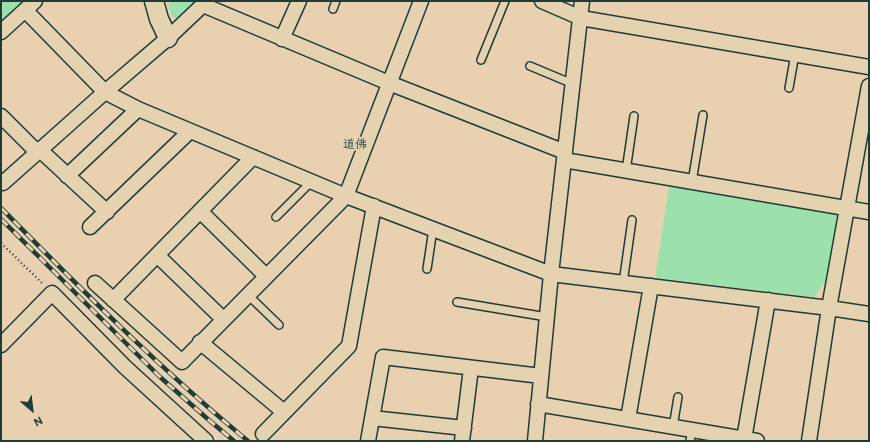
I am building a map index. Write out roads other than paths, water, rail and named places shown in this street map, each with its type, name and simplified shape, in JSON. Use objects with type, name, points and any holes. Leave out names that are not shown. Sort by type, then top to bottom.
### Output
[{"type":"street","points":[[154,1],[159,19],[168,38]]},
{"type":"street","points":[[282,38],[299,1]]},
{"type":"street","points":[[95,283],[182,362],[200,342],[346,196],[421,1]]},
{"type":"street","points":[[542,1],[580,18],[869,67]]},
{"type":"street","points":[[534,441],[551,274],[582,1]]},
{"type":"street","points":[[1,181],[3,183],[168,38],[205,3],[282,38],[565,156],[626,170],[869,212]]},
{"type":"street","points":[[1,32],[30,6],[105,92],[138,109],[346,196],[551,274],[768,300],[869,314]]},
{"type":"street","points":[[809,441],[829,308],[869,86]]},
{"type":"street","points":[[67,176],[138,109]]},
{"type":"street","points":[[1,116],[33,148],[40,150],[107,212]]},
{"type":"street","points":[[90,227],[190,131]]},
{"type":"street","points":[[113,300],[253,157]]},
{"type":"street","points":[[263,434],[349,346],[374,206]]},
{"type":"street","points":[[200,211],[266,276]]},
{"type":"street","points":[[157,255],[224,319]]},
{"type":"street","points":[[628,419],[651,286]]},
{"type":"street","points":[[1,345],[52,293],[125,367],[206,441]]},
{"type":"street","points":[[538,404],[673,427],[691,435],[751,440],[768,300]]},
{"type":"street","points":[[200,342],[284,412]]},
{"type":"street","points":[[368,441],[383,357],[541,376]]},
{"type":"street","points":[[372,418],[463,434],[471,368]]},
{"type":"lane","points":[[333,9],[336,1]]},
{"type":"lane","points":[[481,60],[505,1]]},
{"type":"lane","points":[[789,88],[795,54]]},
{"type":"lane","points":[[530,66],[573,84]]},
{"type":"lane","points":[[692,182],[703,115]]},
{"type":"lane","points":[[626,170],[634,116]]},
{"type":"lane","points":[[276,217],[312,181]]},
{"type":"lane","points":[[623,283],[632,220]]},
{"type":"lane","points":[[427,269],[433,229]]},
{"type":"lane","points":[[248,294],[278,325]]},
{"type":"lane","points":[[457,302],[547,317]]},
{"type":"lane","points":[[673,427],[678,397]]},
{"type":"railway","points":[[1,208],[152,357],[215,414],[248,441]]},
{"type":"railway","points":[[1,219],[160,377],[234,441]]},
{"type":"district","name":"道佛","points":[[355,145]]}]
